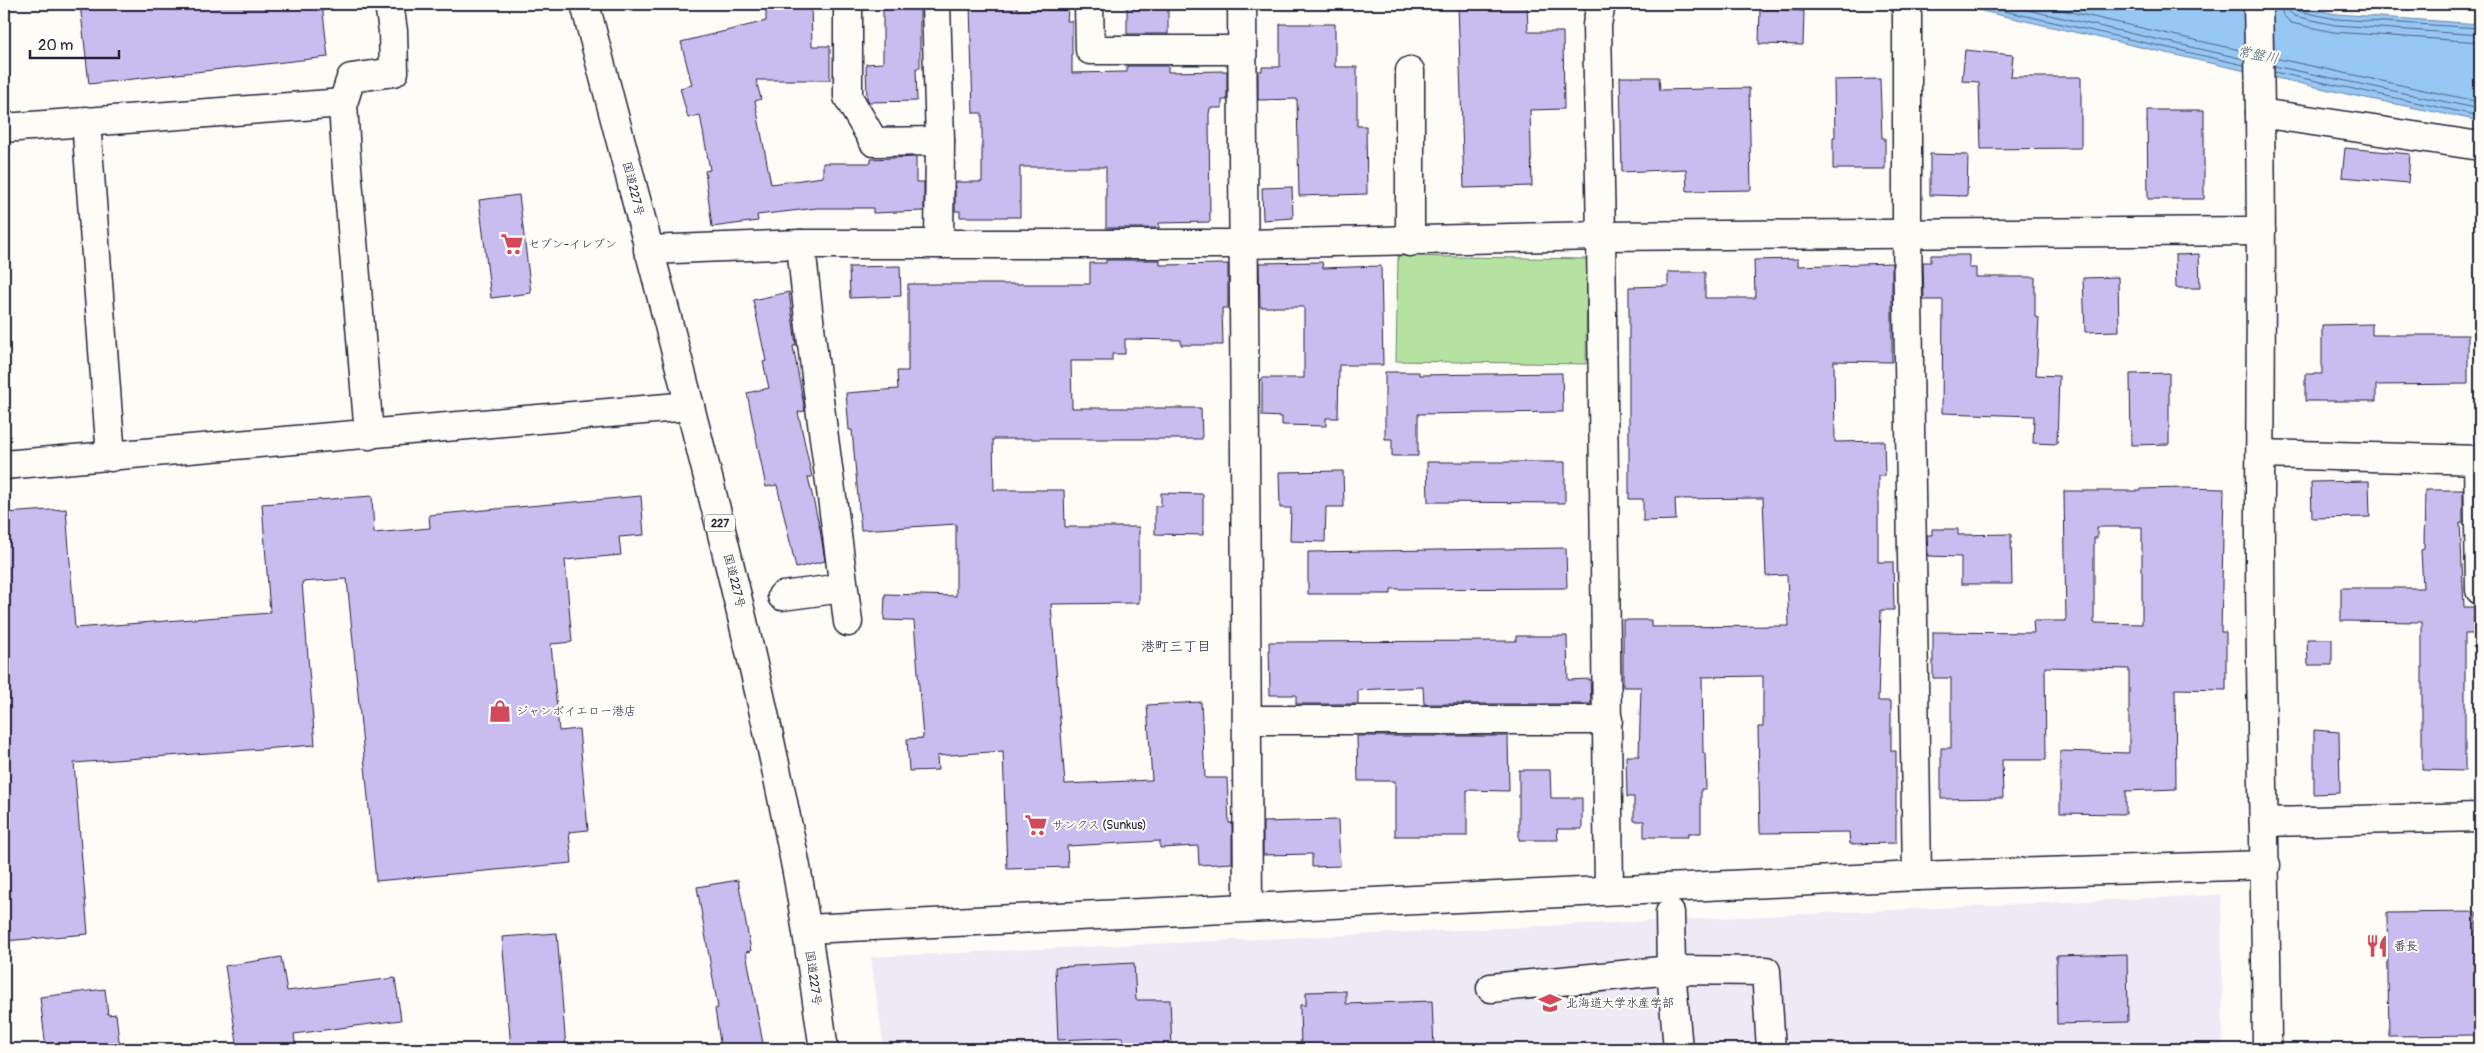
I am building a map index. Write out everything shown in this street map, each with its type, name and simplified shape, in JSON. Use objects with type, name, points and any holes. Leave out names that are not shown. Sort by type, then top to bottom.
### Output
[{"type":"main road","points":[[369,435],[343,102],[351,78],[394,72],[393,30],[389,4]]},
{"type":"main road","name":"国道227号","points":[[585,4],[690,406],[749,642],[794,859],[824,1049]]},
{"type":"main road","points":[[848,4],[848,97],[874,142],[940,141]]},
{"type":"main road","points":[[936,4],[940,141],[939,243]]},
{"type":"main road","points":[[1089,4],[1090,50],[1242,50]]},
{"type":"main road","points":[[1242,4],[1248,906]]},
{"type":"main road","points":[[1601,4],[1597,26],[1602,236],[1609,890]]},
{"type":"main road","points":[[2258,4],[2267,1049]]},
{"type":"main road","points":[[1907,6],[1908,234],[1917,876]]},
{"type":"main road","points":[[1410,71],[1410,242]]},
{"type":"main road","points":[[4,128],[343,102]]},
{"type":"main road","points":[[2260,113],[2480,146]]},
{"type":"main road","points":[[86,121],[111,457]]},
{"type":"main road","points":[[648,250],[801,244],[1244,244],[1410,242],[1602,236],[2261,231]]},
{"type":"main road","points":[[801,244],[809,328],[848,622]]},
{"type":"main road","points":[[4,465],[690,406]]},
{"type":"main road","points":[[2261,454],[2479,460],[2480,590]]},
{"type":"main road","points":[[782,596],[844,588]]},
{"type":"main road","points":[[1248,720],[1608,720]]},
{"type":"main road","points":[[2264,822],[2480,817]]},
{"type":"main road","points":[[806,929],[1248,906],[1917,876],[2266,865]]},
{"type":"main road","points":[[1670,913],[1671,970],[1678,1049]]},
{"type":"main road","points":[[1490,988],[1671,970],[1766,971],[1771,1049]]},
{"type":"shaded area","name":"北海道大学水産学部","points":[[2221,895],[2223,1049],[884,1049],[871,957]]},
{"type":"green space","points":[[1398,256],[1587,259],[1586,364],[1396,361]]},
{"type":"water","name":"常盤川","points":[[1951,4],[2287,4],[2336,14],[2480,24],[2480,121],[2351,95]]},
{"type":"building","points":[[80,4],[322,4],[328,57],[89,84]]},
{"type":"building","points":[[766,4],[811,4],[812,46],[830,46],[830,80],[756,80],[761,99],[755,101],[771,184],[823,177],[823,163],[871,163],[871,159],[916,157],[916,182],[924,182],[924,211],[873,213],[873,208],[817,208],[757,215],[758,221],[712,227],[705,171],[710,170],[700,115],[688,118],[680,88],[692,85],[681,42],[766,21]]},
{"type":"building","points":[[970,4],[1017,4],[1017,10],[1068,10],[1067,21],[1072,21],[1072,73],[1127,72],[1127,66],[1168,66],[1168,72],[1227,71],[1227,100],[1222,100],[1222,108],[1210,108],[1209,114],[1210,222],[1159,223],[1159,228],[1106,228],[1106,167],[1020,167],[1020,217],[960,217],[960,211],[955,211],[955,182],[982,182],[982,113],[973,113]]},
{"type":"building","points":[[1127,4],[1168,4],[1168,34],[1127,34]]},
{"type":"building","points":[[1458,4],[1527,4],[1528,32],[1563,32],[1564,109],[1530,110],[1532,186],[1464,188]]},
{"type":"building","points":[[883,9],[920,10],[920,68],[916,68],[917,101],[869,102],[867,98],[866,64],[883,63]]},
{"type":"building","points":[[1760,9],[1804,11],[1803,45],[1759,44]]},
{"type":"building","points":[[1280,24],[1335,24],[1335,67],[1357,67],[1357,126],[1366,126],[1367,194],[1299,196],[1297,99],[1258,100],[1258,71],[1262,71],[1262,67],[1280,67]]},
{"type":"building","points":[[1965,50],[2013,55],[2011,77],[2081,77],[2081,148],[1981,149],[1979,82],[1962,81]]},
{"type":"building","points":[[1620,77],[1659,77],[1660,90],[1749,88],[1751,190],[1687,191],[1686,169],[1622,172]]},
{"type":"building","points":[[1880,79],[1882,138],[1885,138],[1885,169],[1833,169],[1833,137],[1835,137],[1834,80]]},
{"type":"building","points":[[2147,110],[2204,110],[2204,199],[2148,199]]},
{"type":"building","points":[[2345,148],[2410,154],[2408,183],[2342,177]]},
{"type":"building","points":[[1930,154],[1968,155],[1967,196],[1930,195]]},
{"type":"building","points":[[1292,187],[1293,218],[1263,220],[1262,188]]},
{"type":"building","points":[[519,195],[531,293],[491,298],[479,200]]},
{"type":"building","points":[[2199,254],[2200,288],[2176,288],[2175,255]]},
{"type":"building","points":[[1931,255],[1969,255],[1969,268],[1976,268],[1976,277],[2035,277],[2035,317],[2039,318],[2036,375],[2059,376],[2057,444],[2033,443],[2034,416],[1942,413],[1943,300],[1924,300],[1923,262],[1931,262]]},
{"type":"building","points":[[1798,259],[1798,266],[1892,263],[1892,362],[1834,361],[1835,442],[1884,441],[1885,476],[1878,476],[1878,562],[1893,562],[1894,610],[1881,610],[1878,701],[1891,701],[1891,751],[1896,751],[1896,843],[1850,844],[1849,832],[1760,833],[1758,727],[1763,727],[1763,676],[1702,677],[1703,753],[1705,753],[1706,789],[1701,789],[1701,833],[1688,833],[1688,837],[1644,837],[1644,821],[1634,821],[1634,797],[1627,797],[1626,756],[1639,756],[1641,687],[1623,687],[1623,620],[1651,620],[1651,627],[1789,626],[1787,575],[1766,576],[1763,498],[1675,499],[1676,520],[1643,521],[1643,499],[1629,499],[1629,287],[1668,286],[1668,272],[1705,272],[1705,298],[1755,298],[1754,260]]},
{"type":"building","points":[[1106,260],[1160,260],[1160,265],[1228,264],[1228,308],[1222,308],[1223,345],[1181,345],[1181,340],[1125,339],[1125,354],[1112,354],[1112,361],[1071,361],[1072,408],[1201,408],[1202,439],[993,439],[994,490],[1064,490],[1065,527],[1139,527],[1139,603],[1051,604],[1065,784],[1152,780],[1147,705],[1201,702],[1205,778],[1227,778],[1229,823],[1232,823],[1232,863],[1199,865],[1198,846],[1160,848],[1160,841],[1067,846],[1068,867],[1007,869],[1003,751],[937,756],[938,770],[909,771],[907,739],[923,738],[914,621],[884,620],[885,594],[956,596],[956,524],[861,530],[852,430],[849,430],[846,393],[898,389],[897,371],[908,371],[908,284],[1090,284],[1090,263],[1106,263]]},
{"type":"building","points":[[1322,262],[1323,268],[1381,266],[1383,365],[1339,365],[1338,418],[1326,418],[1326,426],[1282,425],[1282,417],[1262,416],[1262,378],[1304,378],[1304,307],[1260,307],[1259,263]]},
{"type":"building","points":[[900,266],[901,296],[850,298],[849,267]]},
{"type":"building","points":[[2118,277],[2119,331],[2085,332],[2083,278]]},
{"type":"building","points":[[789,292],[796,345],[793,346],[805,411],[798,412],[812,477],[808,477],[825,561],[796,568],[777,485],[766,487],[747,393],[769,388],[763,362],[766,361],[753,300]]},
{"type":"building","points":[[2372,324],[2372,335],[2468,335],[2468,384],[2376,385],[2376,401],[2305,401],[2305,374],[2322,374],[2322,325]]},
{"type":"building","points":[[1385,372],[1419,372],[1419,375],[1562,373],[1563,412],[1418,414],[1418,456],[1392,456],[1392,439],[1385,439]]},
{"type":"building","points":[[2169,373],[2169,444],[2131,445],[2130,374]]},
{"type":"building","points":[[1427,462],[1565,462],[1565,503],[1428,502]]},
{"type":"building","points":[[1343,471],[1344,507],[1326,507],[1325,542],[1290,541],[1291,508],[1280,508],[1279,472]]},
{"type":"building","points":[[2369,481],[2370,517],[2312,518],[2311,482]]},
{"type":"building","points":[[2141,489],[2224,489],[2221,632],[2226,632],[2226,690],[2175,689],[2176,789],[2126,791],[2126,814],[2060,813],[2060,751],[2129,753],[2129,669],[2045,667],[2046,760],[2002,760],[2003,798],[1941,799],[1941,748],[1951,748],[1951,678],[1933,678],[1933,632],[2034,633],[2033,621],[2066,621],[2064,491],[2141,491]],"holes":[[[2097,527],[2142,527],[2142,624],[2094,623],[2094,538],[2097,538]]]},
{"type":"building","points":[[2425,490],[2463,490],[2463,523],[2460,523],[2464,607],[2474,607],[2474,634],[2465,634],[2465,771],[2422,770],[2422,622],[2341,621],[2341,588],[2423,588],[2421,550],[2424,549]]},
{"type":"building","points":[[1161,493],[1203,494],[1203,535],[1155,534],[1155,506],[1161,506]]},
{"type":"building","points":[[372,496],[374,533],[430,528],[429,515],[641,496],[644,535],[619,537],[621,555],[565,560],[572,642],[551,644],[559,731],[579,729],[588,830],[569,832],[572,863],[376,881],[347,579],[302,582],[315,745],[74,763],[88,934],[4,941],[4,513],[66,509],[75,628],[270,613],[262,504]]},
{"type":"building","points":[[1932,529],[1958,529],[1958,535],[2011,534],[2012,584],[1961,584],[1961,557],[1928,556],[1927,535],[1932,535]]},
{"type":"building","points":[[1566,548],[1567,588],[1391,589],[1391,594],[1308,594],[1308,552]]},
{"type":"building","points":[[1516,636],[1567,636],[1568,680],[1590,679],[1591,704],[1424,704],[1423,687],[1358,690],[1358,704],[1296,704],[1296,695],[1270,695],[1269,642],[1516,641]]},
{"type":"building","points":[[2307,639],[2332,639],[2332,665],[2308,665]]},
{"type":"building","points":[[2314,730],[2339,732],[2340,793],[2314,794]]},
{"type":"building","points":[[1357,736],[1508,736],[1509,791],[1467,790],[1467,836],[1395,836],[1395,781],[1358,781]]},
{"type":"building","points":[[1519,770],[1550,770],[1551,798],[1582,798],[1582,829],[1557,829],[1558,840],[1519,840]]},
{"type":"building","points":[[1338,820],[1340,866],[1312,867],[1312,854],[1263,855],[1263,822]]},
{"type":"building","points":[[738,880],[751,951],[746,952],[764,1049],[721,1049],[715,1009],[718,1008],[697,887]]},
{"type":"building","points":[[2476,912],[2478,1035],[2389,1036],[2387,913]]},
{"type":"building","points":[[557,933],[566,1049],[511,1049],[502,937]]},
{"type":"building","points":[[2127,954],[2128,1022],[2057,1024],[2056,956]]},
{"type":"building","points":[[281,957],[287,991],[395,978],[401,1020],[294,1034],[296,1049],[238,1049],[225,966]]},
{"type":"building","points":[[1134,963],[1136,1000],[1170,1000],[1172,1049],[1124,1049],[1123,1037],[1058,1040],[1055,967]]},
{"type":"building","points":[[105,989],[108,1015],[116,1014],[120,1049],[46,1049],[40,997]]},
{"type":"building","points":[[1346,991],[1346,1004],[1432,1001],[1434,1049],[1301,1049],[1300,1005],[1306,1005],[1306,992]]},
{"type":"place","name":"セブン-イレブン","points":[[512,244]]},
{"type":"place","name":"ジャンボイエロー港店","points":[[500,711]]},
{"type":"place","name":"サンクス (Sunkus)","points":[[1036,825]]},
{"type":"place","name":"番長","points":[[2377,946]]},
{"type":"place","name":"北海道大学水産学部","points":[[1550,1003]]},
{"type":"district","name":"港町三丁目","points":[[1176,646]]}]
